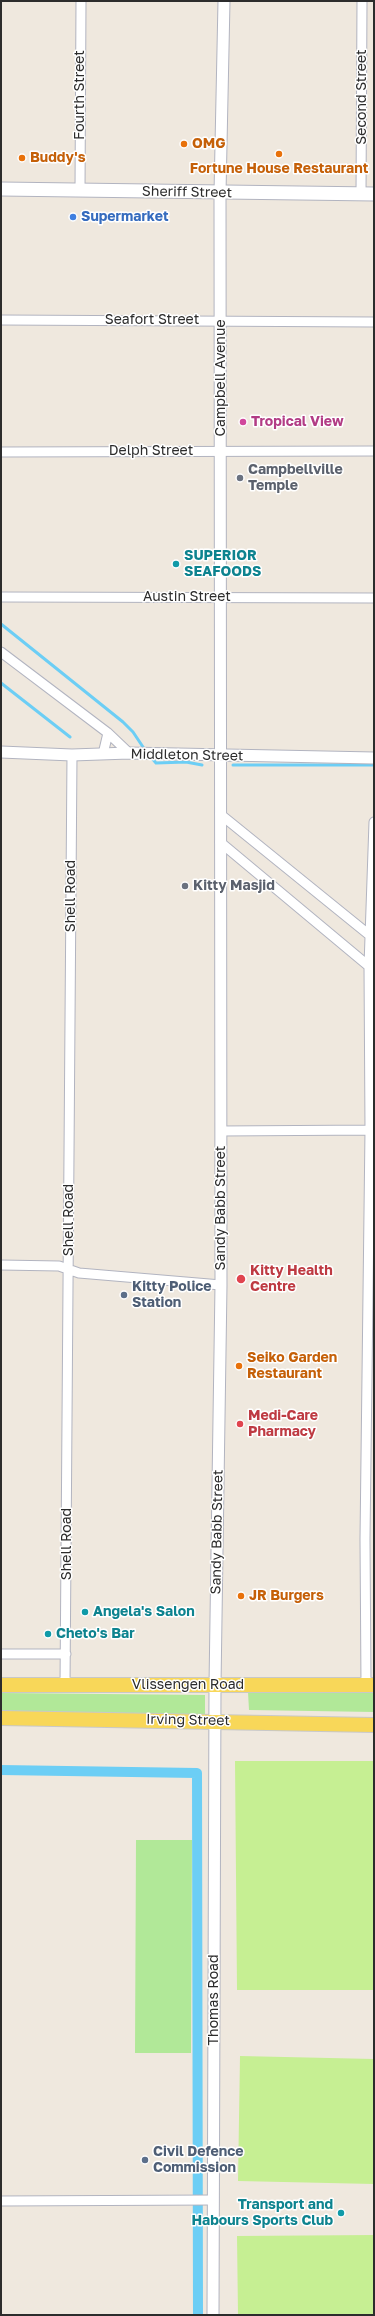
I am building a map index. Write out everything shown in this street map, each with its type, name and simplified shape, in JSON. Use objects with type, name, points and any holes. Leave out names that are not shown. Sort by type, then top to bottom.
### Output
[{"type":"main road","name":"Sheriff Street","points":[[1,189],[368,194]]},
{"type":"main road","name":"Vlissengen Road","points":[[1,1685],[370,1685]]},
{"type":"main road","name":"Irving Street","points":[[1,1718],[374,1725]]},
{"type":"street","name":"Fourth Street","points":[[80,190],[81,1]]},
{"type":"street","name":"Campbell Avenue","points":[[219,755],[221,321],[220,193],[224,1]]},
{"type":"street","name":"Second Street","points":[[362,1],[368,194]]},
{"type":"street","name":"Seafort Street","points":[[1,320],[374,322]]},
{"type":"street","name":"Delph Street","points":[[1,452],[374,451]]},
{"type":"street","name":"Austin Street","points":[[1,597],[374,598]]},
{"type":"street","points":[[1,652],[108,733],[129,753]]},
{"type":"street","points":[[103,754],[108,733]]},
{"type":"street","name":"Middleton Street","points":[[1,752],[72,755],[129,753],[374,758]]},
{"type":"street","name":"Shell Road","points":[[65,1685],[72,755]]},
{"type":"street","name":"Sandy Babb Street","points":[[215,1685],[221,1285],[219,755]]},
{"type":"street","points":[[220,814],[372,937]]},
{"type":"street","points":[[370,1685],[365,1539],[372,1130],[371,968],[374,822]]},
{"type":"street","points":[[220,842],[371,968]]},
{"type":"street","points":[[221,1131],[372,1130]]},
{"type":"street","points":[[1,1265],[59,1266],[79,1273],[221,1285]]},
{"type":"street","points":[[1,1654],[66,1654]]},
{"type":"street","name":"Thomas Road","points":[[213,2315],[209,2201],[215,1685]]},
{"type":"street","points":[[1,2201],[209,2201]]},
{"type":"green space","points":[[248,1692],[374,1692],[374,1712],[249,1710]]},
{"type":"green space","points":[[1,1693],[205,1695],[205,1715],[1,1711]]},
{"type":"green space","points":[[235,1761],[374,1761],[374,1990],[237,1990]]},
{"type":"green space","points":[[136,1840],[192,1840],[191,2053],[135,2053]]},
{"type":"green space","points":[[240,2056],[374,2059],[374,2184],[238,2181]]},
{"type":"green space","points":[[374,2235],[374,2315],[238,2315],[237,2236]]},
{"type":"waterway","points":[[1,624],[123,722],[133,732],[145,750]]},
{"type":"waterway","points":[[1,683],[70,737]]},
{"type":"waterway","points":[[151,757],[156,763],[186,762],[202,765]]},
{"type":"waterway","points":[[233,765],[374,765]]},
{"type":"waterway","points":[[1,1770],[197,1773],[198,2315]]},
{"type":"place","name":"OMG","points":[[184,144]]},
{"type":"place","name":"Fortune House Restaurant","points":[[279,154]]},
{"type":"place","name":"Buddy's","points":[[22,158]]},
{"type":"place","name":"Supermarket","points":[[73,217]]},
{"type":"place","name":"Tropical View","points":[[243,422]]},
{"type":"place","name":"Campbellville Temple","points":[[240,478]]},
{"type":"place","name":"SUPERIOR SEAFOODS","points":[[176,564]]},
{"type":"place","name":"Kitty Masjid","points":[[185,886]]},
{"type":"place","name":"Kitty Health Centre","points":[[241,1279]]},
{"type":"place","name":"Kitty Police Station","points":[[124,1295]]},
{"type":"place","name":"Seiko Garden Restaurant","points":[[239,1366]]},
{"type":"place","name":"Medi-Care Pharmacy","points":[[240,1424]]},
{"type":"place","name":"JR Burgers","points":[[241,1596]]},
{"type":"place","name":"Angela's Salon","points":[[85,1612]]},
{"type":"place","name":"Cheto's Bar","points":[[48,1634]]},
{"type":"place","name":"Civil Defence Commission","points":[[145,2160]]},
{"type":"place","name":"Transport and Habours Sports Club","points":[[341,2213]]}]
